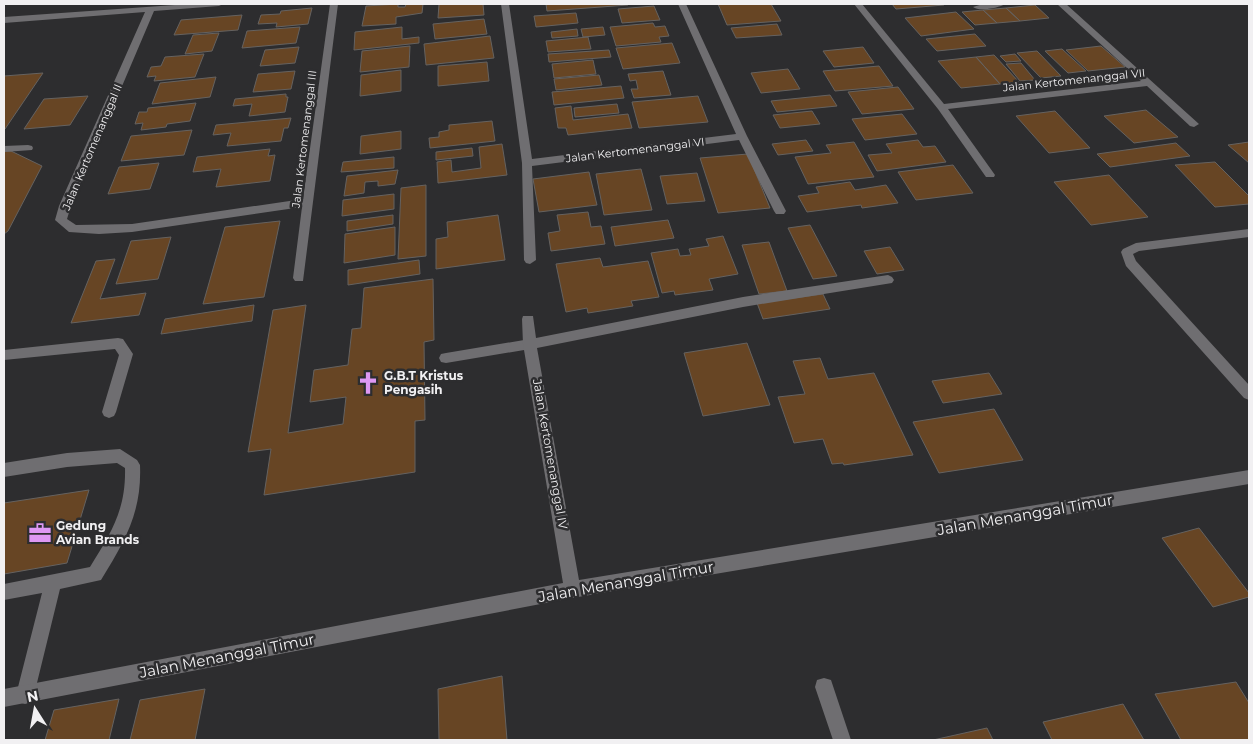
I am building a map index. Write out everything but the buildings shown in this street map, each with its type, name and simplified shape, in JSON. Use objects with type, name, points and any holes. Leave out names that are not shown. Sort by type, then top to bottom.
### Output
[{"type":"street","points":[[4,20],[219,4]]},
{"type":"street","name":"Jalan Kertomenanggal III","points":[[299,278],[334,4]]},
{"type":"street","points":[[505,4],[527,163],[530,260]]},
{"type":"street","points":[[682,4],[742,136],[780,211]]},
{"type":"street","points":[[858,4],[941,107],[990,175]]},
{"type":"street","points":[[976,7],[1001,4]]},
{"type":"street","points":[[1061,4],[1148,83]]},
{"type":"street","name":"Jalan Kertomenanggal II","points":[[151,9],[65,206],[61,220],[73,229],[132,228],[309,202]]},
{"type":"street","name":"Jalan Kertomenanggal VII","points":[[941,107],[1148,83],[1194,124]]},
{"type":"street","name":"Jalan Kertomenanggal VI","points":[[527,163],[742,136]]},
{"type":"street","points":[[4,149],[28,148]]},
{"type":"street","points":[[1249,233],[1136,247],[1127,252],[1130,263],[1249,394]]},
{"type":"street","points":[[446,358],[530,344],[743,302],[888,280]]},
{"type":"street","name":"Jalan Kertomenanggal IV","points":[[528,319],[530,344],[558,499],[572,590]]},
{"type":"street","points":[[4,355],[118,343],[126,354],[109,412]]},
{"type":"street","points":[[4,470],[67,460],[120,456],[132,465],[134,485],[125,524],[95,574],[4,592]]},
{"type":"street","name":"Jalan Menanggal Timur","points":[[4,698],[572,590],[1249,477]]},
{"type":"street","points":[[25,695],[53,582]]},
{"type":"street","points":[[824,687],[842,740]]},
{"type":"place","name":"G.B.T Kristus Pengasih","points":[[368,383]]},
{"type":"place","name":"Gedung Avian Brands","points":[[40,533]]}]
